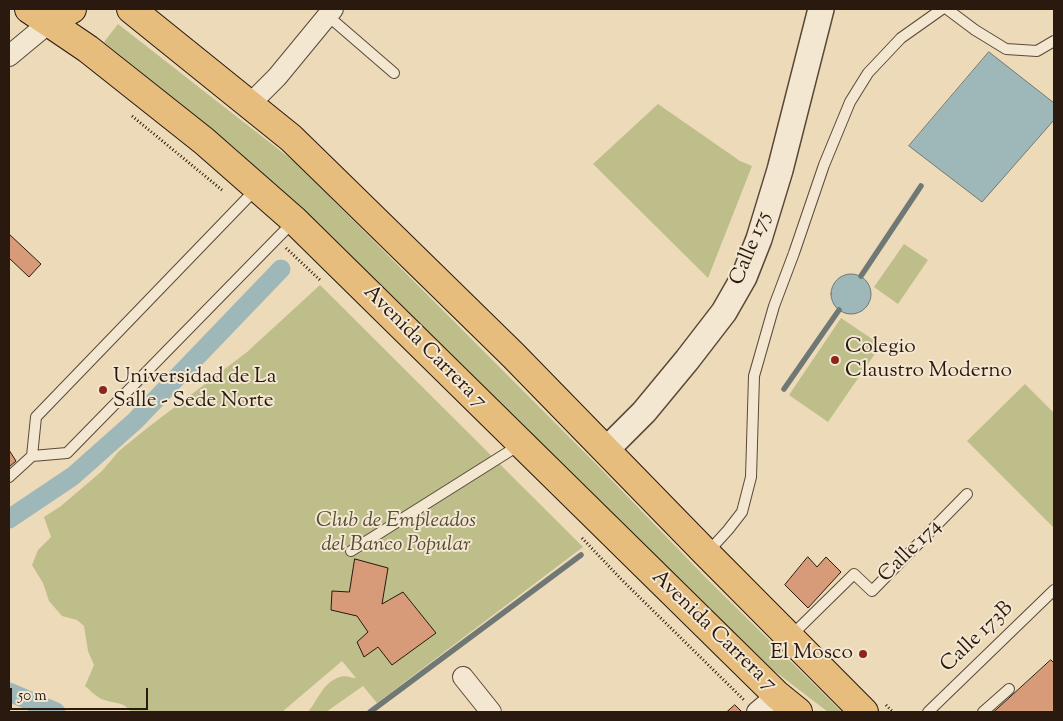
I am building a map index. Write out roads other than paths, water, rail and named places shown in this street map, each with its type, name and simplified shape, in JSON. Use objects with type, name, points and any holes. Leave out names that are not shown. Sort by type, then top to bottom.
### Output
[{"type":"main road","points":[[131,9],[291,138],[513,355],[706,554],[864,712]]},
{"type":"main road","name":"Avenida Carrera 7","points":[[50,13],[88,49],[196,135],[249,196],[522,444],[767,703],[798,712]]},
{"type":"street","name":"Calle 175","points":[[606,450],[644,412],[687,360],[724,312],[744,277],[759,239],[780,170],[821,9]]},
{"type":"street","points":[[250,104],[277,77],[331,12]]},
{"type":"street","points":[[9,56],[50,13]]},
{"type":"street","points":[[463,677],[491,712]]},
{"type":"lane","points":[[706,554],[742,512],[751,477],[754,376],[774,306],[824,165],[850,102],[868,73],[901,38],[942,9]]},
{"type":"lane","points":[[948,9],[975,30],[1006,49],[1037,51],[1054,41]]},
{"type":"lane","points":[[331,12],[394,73]]},
{"type":"lane","points":[[32,456],[36,416],[249,196]]},
{"type":"lane","points":[[9,477],[32,456],[67,453],[285,229]]},
{"type":"lane","points":[[351,551],[522,444]]},
{"type":"lane","name":"Calle 174","points":[[790,639],[854,574],[872,591],[967,494]]},
{"type":"lane","name":"Calle 173B","points":[[928,712],[1054,590]]},
{"type":"lane","points":[[984,712],[1009,689]]},
{"type":"water","points":[[989,52],[1054,103],[1054,120],[982,202],[909,146]]},
{"type":"water","points":[[847,274],[855,274],[862,277],[868,283],[871,294],[868,305],[862,311],[855,314],[847,314],[840,311],[834,305],[831,298],[831,290],[834,283],[840,277]]},
{"type":"waterway","points":[[861,276],[921,186]]},
{"type":"waterway","points":[[9,519],[73,476],[135,421],[281,269]]},
{"type":"waterway","points":[[784,389],[839,310]]},
{"type":"waterway","points":[[370,712],[581,555]]},
{"type":"waterway","points":[[9,692],[56,712]]},
{"type":"place","name":"Colegio Claustro Moderno","points":[[835,360]]},
{"type":"place","name":"Universidad de La Salle - Sede Norte","points":[[103,390]]},
{"type":"place","name":"El Mosco","points":[[863,654]]},
{"type":"park label","name":"Club de Empleados del Banco Popular","points":[[396,534]]}]
